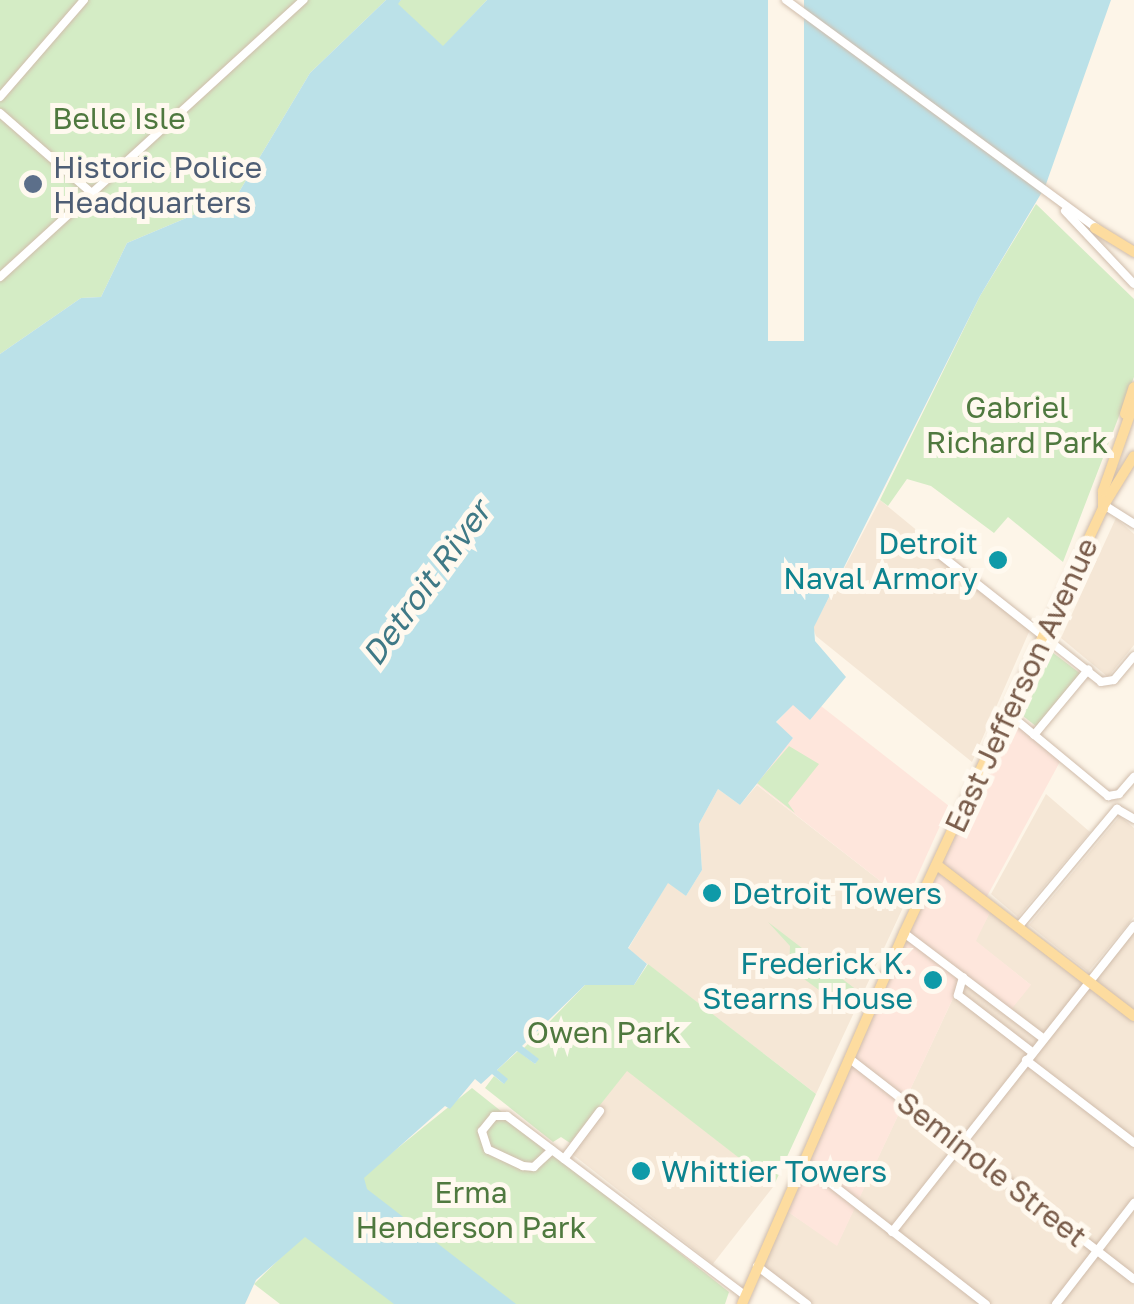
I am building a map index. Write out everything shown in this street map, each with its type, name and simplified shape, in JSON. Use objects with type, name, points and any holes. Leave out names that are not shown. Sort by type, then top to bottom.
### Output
[{"type":"main road","points":[[1095,228],[1134,255]]},
{"type":"main road","points":[[1124,423],[1134,387]]},
{"type":"main road","name":"East Jefferson Avenue","points":[[1104,505],[1124,423],[1134,404]]},
{"type":"main road","name":"East Jefferson Avenue","points":[[744,1300],[904,933],[1104,505],[1134,456]]},
{"type":"main road","points":[[937,865],[1134,1016]]},
{"type":"street","points":[[0,96],[84,0]]},
{"type":"street","points":[[0,277],[303,0]]},
{"type":"street","points":[[786,0],[1065,210],[1095,228]]},
{"type":"street","points":[[0,114],[94,194]]},
{"type":"street","points":[[1065,210],[1134,284]]},
{"type":"street","points":[[1104,505],[1134,524]]},
{"type":"street","points":[[928,546],[1108,682],[1134,656]]},
{"type":"street","points":[[1034,735],[1088,670]]},
{"type":"street","points":[[1008,714],[1114,796],[1134,777]]},
{"type":"street","points":[[1019,926],[1116,809],[1134,818]]},
{"type":"street","points":[[892,1232],[1134,926]]},
{"type":"street","points":[[904,933],[1043,1038]]},
{"type":"street","points":[[963,977],[958,995],[1134,1143]]},
{"type":"street","name":"Seminole Street","points":[[850,1059],[1134,1280]]},
{"type":"street","points":[[564,1160],[600,1111]]},
{"type":"street","points":[[552,1150],[537,1165],[522,1166],[488,1150],[482,1131],[488,1119],[504,1114],[552,1150],[744,1300]]},
{"type":"street","points":[[802,1161],[986,1304]]},
{"type":"street","points":[[1056,1304],[1134,1204]]},
{"type":"street","points":[[757,1266],[808,1304]]},
{"type":"shaded area","points":[[880,500],[1032,625],[972,762],[816,636],[813,628]]},
{"type":"shaded area","points":[[1116,518],[1134,534],[1134,645],[1108,677],[1061,638]]},
{"type":"shaded area","points":[[793,704],[810,720],[821,706],[949,806],[906,901],[755,783],[793,738],[776,723]]},
{"type":"shaded area","points":[[1009,714],[1062,758],[985,900],[993,906],[976,941],[1031,985],[1009,1012],[963,977],[837,1246],[781,1207]]},
{"type":"shaded area","points":[[757,785],[906,901],[816,1094],[628,949],[668,882],[686,896],[702,870],[699,824],[718,789],[740,805]]},
{"type":"shaded area","points":[[1046,794],[1090,832],[1018,917],[991,894]]},
{"type":"shaded area","points":[[1120,816],[1134,828],[1134,917],[1088,972],[1029,925]]},
{"type":"shaded area","points":[[993,906],[1088,980],[1134,926],[1134,1304],[807,1304],[757,1266],[781,1207],[837,1245],[963,977],[1031,985],[975,941]]},
{"type":"shaded area","name":"Whittier Towers","points":[[627,1070],[774,1185],[713,1264],[565,1149]]},
{"type":"green space","name":"Belle Isle","points":[[0,0],[386,0],[310,73],[236,197],[127,243],[101,297],[81,298],[0,354]]},
{"type":"green space","points":[[401,0],[487,0],[443,47],[397,4]]},
{"type":"green space","name":"Gabriel Richard Park","points":[[1036,204],[1134,299],[1134,377],[1063,562],[1008,517],[994,533],[931,486],[907,479],[888,506],[880,500],[980,296]]},
{"type":"green space","points":[[1052,652],[1081,674],[1037,727],[1023,716]]},
{"type":"green space","points":[[789,746],[819,764],[788,803],[795,813],[757,783]]},
{"type":"green space","points":[[768,922],[862,994],[852,1014],[789,968],[790,946]]},
{"type":"green space","name":"Owen Park","points":[[648,964],[816,1094],[774,1185],[627,1071],[570,1143],[561,1137],[553,1142],[485,1088],[494,1076],[504,1084],[497,1070],[518,1051],[535,1064],[538,1059],[524,1048],[585,985],[634,985]]},
{"type":"green space","name":"Erma Henderson Park","points":[[472,1088],[729,1292],[725,1304],[280,1304],[254,1284],[368,1172]]},
{"type":"water","name":"Detroit River","points":[[386,0],[401,0],[398,4],[443,46],[487,0],[1111,0],[1045,187],[980,296],[814,627],[815,641],[846,677],[810,720],[793,705],[776,722],[793,738],[740,805],[718,789],[699,824],[702,870],[686,896],[668,883],[628,948],[647,964],[634,985],[585,985],[522,1046],[539,1059],[535,1064],[517,1051],[497,1070],[508,1079],[504,1084],[492,1074],[481,1084],[475,1079],[450,1109],[445,1106],[364,1178],[367,1189],[516,1304],[394,1304],[305,1237],[256,1280],[245,1304],[0,1304],[0,354],[81,298],[101,297],[127,243],[236,197],[310,73]]},
{"type":"pier","points":[[768,0],[804,0],[804,341],[768,341]]},
{"type":"place","name":"Historic Police Headquarters","points":[[33,184]]},
{"type":"place","name":"Detroit Naval Armory","points":[[998,560]]},
{"type":"place","name":"Detroit Towers","points":[[712,893]]},
{"type":"place","name":"Frederick K. Stearns House","points":[[933,980]]},
{"type":"place","name":"Whittier Towers","points":[[641,1171]]}]
